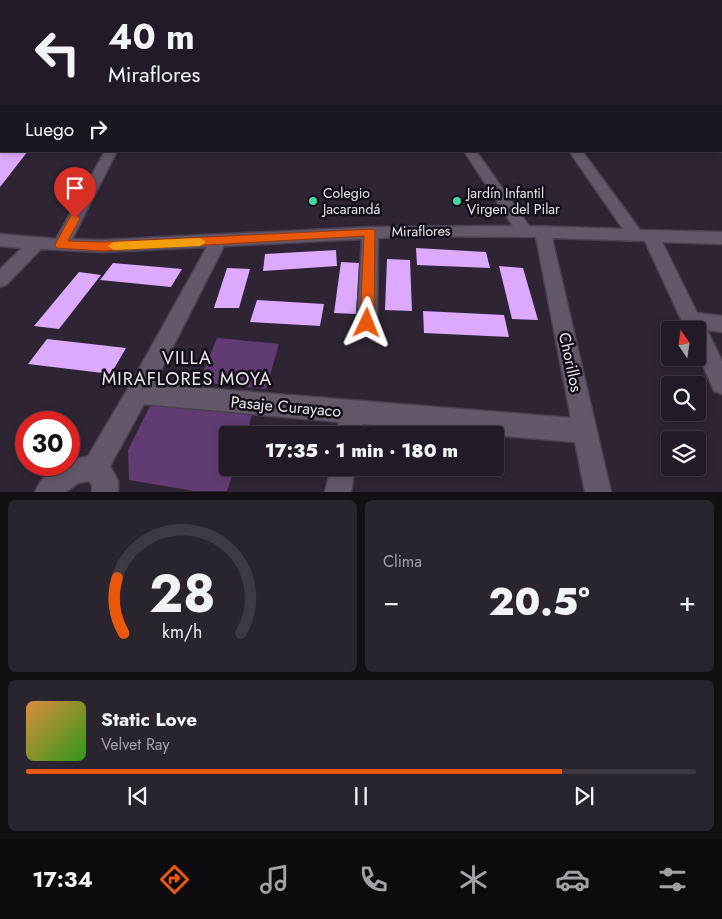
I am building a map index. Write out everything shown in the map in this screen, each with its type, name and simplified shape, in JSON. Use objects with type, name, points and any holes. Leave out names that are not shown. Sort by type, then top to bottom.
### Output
[{"type":"street","points":[[61,245],[110,152]]},
{"type":"street","name":"Chorillos","points":[[471,152],[534,232],[586,431],[598,492]]},
{"type":"street","points":[[576,152],[643,235],[691,321]]},
{"type":"street","points":[[367,323],[370,232]]},
{"type":"street","name":"Miraflores","points":[[0,240],[36,244],[102,246],[218,242],[370,232],[534,232],[722,238]]},
{"type":"street","points":[[94,468],[138,393],[218,242]]},
{"type":"street","points":[[0,280],[36,244]]},
{"type":"street","points":[[706,326],[722,324]]},
{"type":"street","points":[[706,351],[722,384]]},
{"type":"street","name":"Pasaje Curayaco","points":[[138,393],[352,412],[350,426]]},
{"type":"street","points":[[352,412],[586,431]]},
{"type":"street","points":[[48,492],[61,477],[81,468],[94,468],[105,481],[105,492]]},
{"type":"street","points":[[338,492],[341,476]]},
{"type":"shaded area","points":[[217,338],[279,344],[266,389],[199,382]]},
{"type":"shaded area","points":[[153,400],[252,415],[249,426],[219,426],[219,476],[232,476],[227,491],[194,491],[129,480],[128,450]]},
{"type":"building","points":[[0,152],[27,152],[0,187]]},
{"type":"building","points":[[416,248],[486,252],[490,268],[417,265]]},
{"type":"building","points":[[336,250],[337,266],[263,271],[265,254]]},
{"type":"building","points":[[387,259],[410,260],[412,311],[385,310]]},
{"type":"building","points":[[341,262],[359,263],[356,314],[334,313]]},
{"type":"building","points":[[113,263],[182,269],[171,287],[100,280]]},
{"type":"building","points":[[499,266],[523,268],[538,320],[512,319]]},
{"type":"building","points":[[227,268],[250,269],[239,308],[214,308]]},
{"type":"building","points":[[79,272],[101,275],[59,329],[34,326]]},
{"type":"building","points":[[257,300],[324,304],[320,326],[250,322]]},
{"type":"building","points":[[423,311],[504,315],[509,337],[424,333]]},
{"type":"building","points":[[47,339],[126,348],[111,374],[28,364]]},
{"type":"slow traffic","points":[[114,246],[200,242]]},
{"type":"place","name":"Colegio Jacarandá","points":[[313,201]]},
{"type":"place","name":"Jardín Infantil Virgen del Pilar","points":[[457,201]]},
{"type":"district","name":"VILLA MIRAFLORES MOYA","points":[[187,368]]},
{"type":"route","points":[[75,218],[61,245],[102,246],[218,242],[370,232],[367,323]]}]
